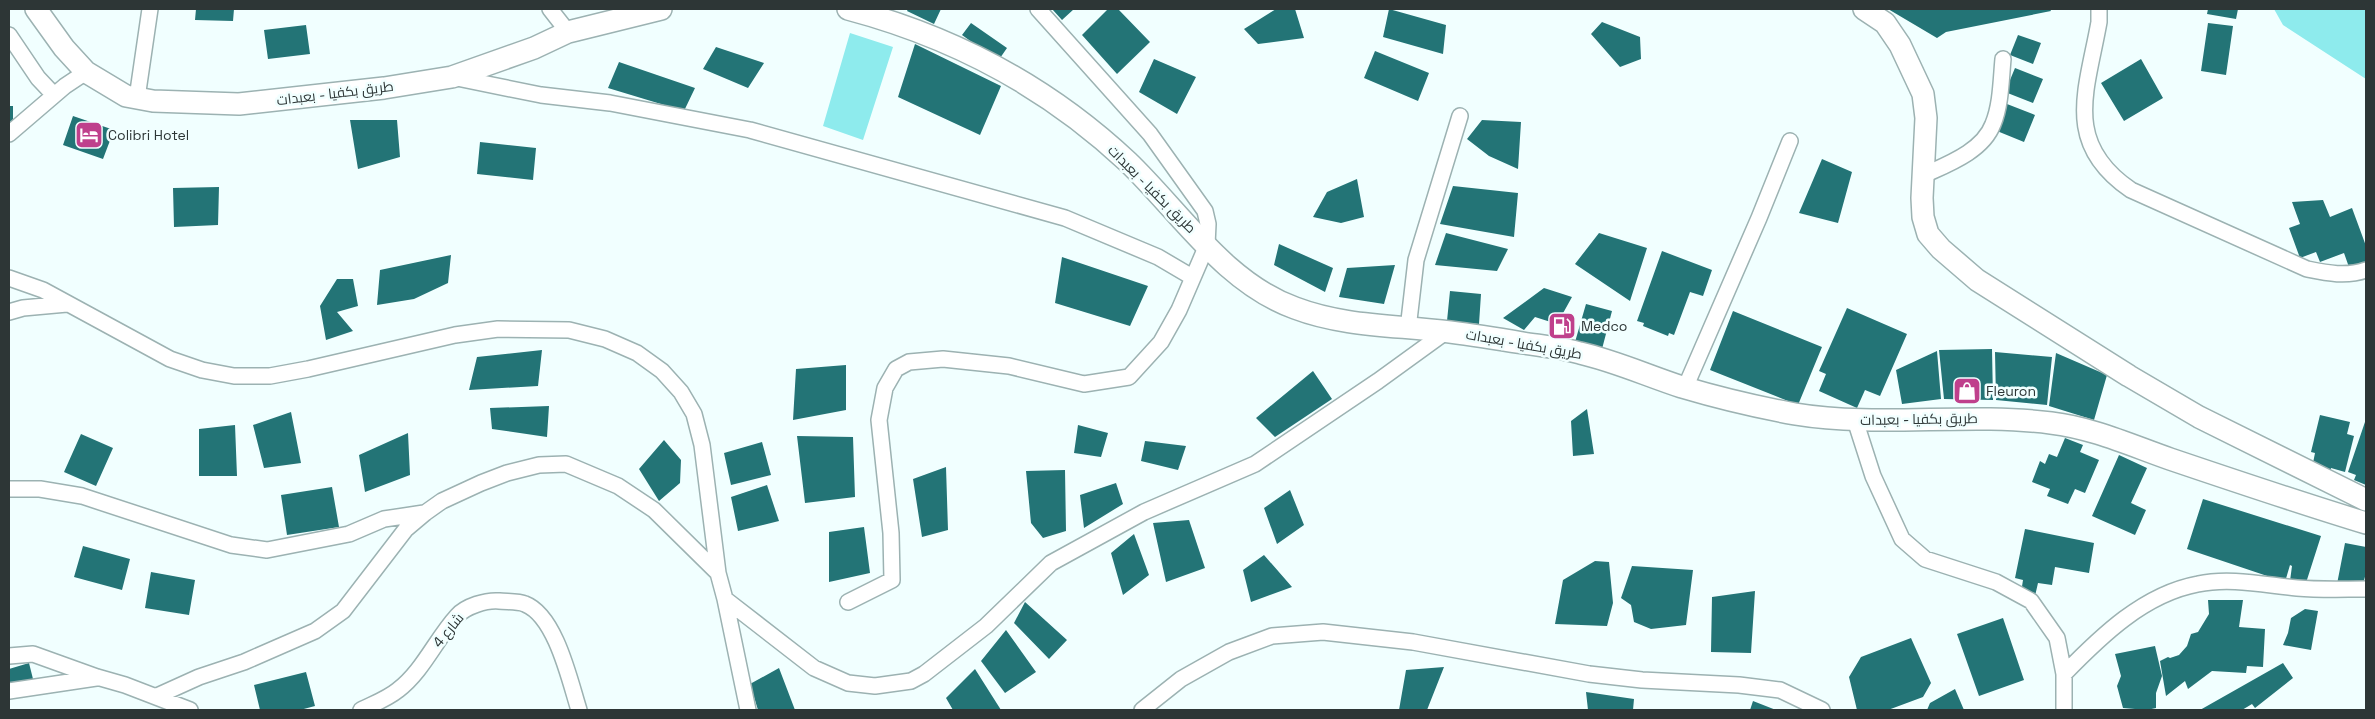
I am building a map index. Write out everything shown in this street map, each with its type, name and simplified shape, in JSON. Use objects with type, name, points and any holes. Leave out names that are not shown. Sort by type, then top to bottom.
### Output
[{"type":"main road","name":"طريق بكفيا - بعبدات","points":[[36,9],[64,48],[86,72],[111,89],[126,96],[153,101],[239,104],[384,88],[452,77],[534,48],[568,32],[661,9]]},
{"type":"main road","name":"طريق بكفيا - بعبدات","points":[[848,9],[900,25],[984,59],[1049,97],[1128,163],[1206,245],[1236,272],[1269,297],[1323,318],[1371,326],[1447,331],[1580,352],[1685,388],[1755,406],[1799,414],[1855,420],[1988,418],[2054,423],[2098,432],[2226,478],[2366,523]]},
{"type":"main road","points":[[1864,9],[1885,23],[1900,45],[1923,94],[1926,118],[1922,198],[1928,234],[1951,259],[1977,280],[2121,371],[2199,417],[2366,500]]},
{"type":"street","points":[[137,98],[150,9]]},
{"type":"street","points":[[550,9],[568,32]]},
{"type":"street","points":[[848,602],[892,580],[891,533],[879,420],[885,388],[896,369],[909,362],[943,359],[1009,366],[1084,384],[1128,376],[1161,342],[1179,310],[1206,245],[1208,224],[1204,211],[1156,142],[1038,9]]},
{"type":"street","points":[[2099,9],[2099,22],[2085,99],[2084,121],[2089,142],[2098,162],[2113,178],[2131,190],[2307,268],[2331,274],[2356,273],[2366,270]]},
{"type":"street","points":[[9,36],[38,78],[54,95]]},
{"type":"street","points":[[1924,175],[1966,153],[1979,144],[1988,134],[1996,112],[2003,59]]},
{"type":"street","points":[[9,134],[54,95],[86,72]]},
{"type":"street","points":[[452,77],[541,95],[610,103],[750,130],[1065,218],[1158,258],[1192,277]]},
{"type":"street","points":[[1408,329],[1416,260],[1460,116]]},
{"type":"street","points":[[1685,388],[1759,218],[1790,141]]},
{"type":"street","points":[[9,278],[42,290],[170,359],[202,370],[234,376],[270,376],[308,370],[455,335],[498,329],[569,330],[605,339],[637,353],[662,371],[681,392],[694,414],[702,445],[718,573],[748,710]]},
{"type":"street","points":[[9,312],[23,308],[67,304]]},
{"type":"street","points":[[725,599],[793,653],[829,675],[848,683],[875,686],[911,681],[949,657],[986,626],[1051,563],[1144,512],[1254,464],[1378,381],[1447,331]]},
{"type":"street","points":[[1855,420],[1873,476],[1902,539],[1925,559],[1996,582],[2031,601],[2057,638],[2064,674],[2064,710]]},
{"type":"street","points":[[157,696],[199,677],[244,662],[315,631],[343,611],[406,529],[425,513],[442,501],[507,473],[539,465],[566,464],[618,486],[654,510],[718,573]]},
{"type":"street","points":[[9,489],[40,489],[82,496],[127,513],[231,546],[267,550],[349,534],[384,519],[425,513]]},
{"type":"street","points":[[2064,674],[2098,640],[2128,615],[2177,590],[2199,584],[2230,582],[2300,588],[2366,589]]},
{"type":"street","name":"شارع 4","points":[[361,710],[398,690],[417,670],[458,615],[469,608],[495,601],[525,604],[536,610],[545,621],[566,669],[579,710]]},
{"type":"street","points":[[1142,710],[1181,679],[1229,652],[1272,636],[1323,632],[1413,642],[1589,674],[1642,680],[1739,685],[1780,690],[1822,710]]},
{"type":"street","points":[[9,656],[33,654],[157,696],[190,710]]},
{"type":"street","points":[[9,691],[97,677]]},
{"type":"shaded area","points":[[2274,9],[2366,9],[2366,79],[2283,25]]},
{"type":"shaded area","points":[[850,33],[893,47],[863,140],[823,126]]},
{"type":"building","points":[[196,9],[234,9],[233,21],[195,20]]},
{"type":"building","points":[[908,9],[941,9],[934,24],[907,11]]},
{"type":"building","points":[[1052,9],[1074,9],[1062,20]]},
{"type":"building","points":[[1108,9],[1118,9],[1150,42],[1117,74],[1082,35]]},
{"type":"building","points":[[1276,9],[1295,9],[1304,38],[1258,44],[1244,29]]},
{"type":"building","points":[[1389,9],[1446,25],[1443,54],[1383,37]]},
{"type":"building","points":[[1888,9],[2050,9],[2051,11],[1946,32],[1937,38]]},
{"type":"building","points":[[2208,9],[2238,9],[2236,19],[2207,14]]},
{"type":"building","points":[[1602,22],[1640,37],[1641,59],[1620,67],[1591,34]]},
{"type":"building","points":[[971,23],[1007,48],[998,61],[962,35]]},
{"type":"building","points":[[2208,23],[2233,26],[2226,75],[2201,71]]},
{"type":"building","points":[[306,25],[310,54],[268,59],[264,30]]},
{"type":"building","points":[[2018,35],[2041,43],[2033,64],[2010,55]]},
{"type":"building","points":[[915,44],[1001,86],[980,135],[898,97]]},
{"type":"building","points":[[716,47],[764,63],[748,88],[703,69]]},
{"type":"building","points":[[1375,51],[1429,73],[1418,101],[1364,78]]},
{"type":"building","points":[[1154,59],[1196,77],[1177,114],[1139,92]]},
{"type":"building","points":[[2141,59],[2163,98],[2124,121],[2101,83]]},
{"type":"building","points":[[619,62],[695,88],[684,111],[608,88]]},
{"type":"building","points":[[2015,68],[2043,79],[2033,103],[2005,92]]},
{"type":"building","points":[[2007,104],[2035,115],[2024,142],[1997,131]]},
{"type":"building","points":[[9,106],[13,106],[13,120],[9,123]]},
{"type":"building","points":[[73,116],[114,130],[103,159],[63,145]]},
{"type":"building","points":[[350,120],[397,120],[400,157],[358,169]]},
{"type":"building","points":[[1482,120],[1521,122],[1518,169],[1489,156],[1467,139]]},
{"type":"building","points":[[480,142],[536,148],[533,180],[477,174]]},
{"type":"building","points":[[1822,159],[1852,172],[1838,223],[1799,213]]},
{"type":"building","points":[[1357,179],[1364,217],[1341,223],[1313,217],[1327,192]]},
{"type":"building","points":[[1453,186],[1518,193],[1514,237],[1440,224]]},
{"type":"building","points":[[219,187],[218,225],[174,227],[173,188]]},
{"type":"building","points":[[2323,200],[2330,217],[2352,208],[2366,246],[2366,264],[2350,270],[2344,253],[2320,262],[2316,252],[2300,258],[2289,228],[2300,224],[2292,202]]},
{"type":"building","points":[[1446,233],[1508,249],[1497,271],[1435,265]]},
{"type":"building","points":[[1599,233],[1647,248],[1630,301],[1575,264]]},
{"type":"building","points":[[1279,244],[1333,268],[1325,292],[1274,265]]},
{"type":"building","points":[[1662,251],[1712,270],[1703,296],[1690,292],[1674,335],[1669,333],[1668,336],[1643,326],[1644,323],[1637,321]]},
{"type":"building","points":[[451,255],[448,283],[414,299],[377,305],[380,270]]},
{"type":"building","points":[[1062,257],[1148,286],[1130,326],[1055,303]]},
{"type":"building","points":[[1395,265],[1384,304],[1339,297],[1347,268]]},
{"type":"building","points":[[337,279],[353,279],[358,306],[337,312],[353,331],[326,340],[320,306]]},
{"type":"building","points":[[1544,288],[1572,297],[1557,324],[1535,317],[1524,330],[1503,318]]},
{"type":"building","points":[[1450,291],[1481,294],[1479,324],[1447,321]]},
{"type":"building","points":[[1586,304],[1612,311],[1602,349],[1575,342]]},
{"type":"building","points":[[1847,308],[1907,334],[1880,396],[1865,390],[1857,408],[1819,391],[1826,374],[1819,371]]},
{"type":"building","points":[[1733,311],[1822,347],[1798,405],[1710,370]]},
{"type":"building","points":[[1992,349],[1993,400],[1944,399],[1939,350]]},
{"type":"building","points":[[542,350],[538,386],[469,390],[477,357]]},
{"type":"building","points":[[1937,351],[1941,399],[1902,404],[1896,370]]},
{"type":"building","points":[[1995,352],[2052,357],[2047,405],[1996,400]]},
{"type":"building","points":[[2056,353],[2107,375],[2094,420],[2049,406]]},
{"type":"building","points":[[846,365],[846,410],[793,420],[796,369]]},
{"type":"building","points":[[1313,371],[1332,399],[1275,437],[1256,418]]},
{"type":"building","points":[[549,406],[547,437],[492,429],[490,408]]},
{"type":"building","points":[[1587,409],[1594,454],[1573,456],[1571,421]]},
{"type":"building","points":[[291,412],[301,463],[264,468],[253,425]]},
{"type":"building","points":[[2320,415],[2350,422],[2347,434],[2354,436],[2345,472],[2331,468],[2330,473],[2321,471],[2322,466],[2313,463],[2315,453],[2311,452]]},
{"type":"building","points":[[2366,419],[2366,485],[2354,480],[2356,475],[2348,472]]},
{"type":"building","points":[[235,425],[237,476],[199,476],[199,429]]},
{"type":"building","points":[[1078,425],[1108,433],[1101,457],[1074,453]]},
{"type":"building","points":[[408,433],[410,475],[365,492],[359,455]]},
{"type":"building","points":[[81,434],[113,448],[96,486],[64,472]]},
{"type":"building","points":[[797,436],[853,437],[855,497],[805,503]]},
{"type":"building","points":[[2065,438],[2083,445],[2080,452],[2099,460],[2085,493],[2075,489],[2068,504],[2047,496],[2050,489],[2032,482],[2040,461],[2045,464],[2049,454],[2057,457]]},
{"type":"building","points":[[664,440],[681,460],[680,483],[659,501],[639,469]]},
{"type":"building","points":[[1145,441],[1186,446],[1178,470],[1141,461]]},
{"type":"building","points":[[762,442],[771,475],[731,485],[724,453]]},
{"type":"building","points":[[2119,455],[2147,468],[2131,503],[2146,510],[2135,535],[2092,516]]},
{"type":"building","points":[[946,467],[948,530],[922,537],[913,479]]},
{"type":"building","points":[[1065,470],[1066,531],[1043,538],[1031,523],[1026,471]]},
{"type":"building","points":[[1116,483],[1123,504],[1084,528],[1080,495]]},
{"type":"building","points":[[767,485],[779,521],[738,531],[731,497]]},
{"type":"building","points":[[332,487],[339,527],[287,535],[281,495]]},
{"type":"building","points":[[1290,490],[1304,525],[1277,544],[1264,508]]},
{"type":"building","points":[[2203,499],[2321,536],[2305,586],[2290,581],[2292,566],[2290,565],[2285,582],[2187,549]]},
{"type":"building","points":[[1189,520],[1205,568],[1166,582],[1153,523]]},
{"type":"building","points":[[864,527],[870,573],[829,582],[829,532]]},
{"type":"building","points":[[2025,529],[2094,543],[2089,573],[2055,567],[2052,585],[2038,583],[2035,596],[2021,593],[2023,580],[2015,578]]},
{"type":"building","points":[[1134,534],[1149,575],[1123,595],[1111,553]]},
{"type":"building","points":[[2345,543],[2366,547],[2366,573],[2362,588],[2337,584]]},
{"type":"building","points":[[83,546],[130,559],[122,590],[74,577]]},
{"type":"building","points":[[1264,555],[1292,587],[1251,602],[1243,570]]},
{"type":"building","points":[[1595,561],[1609,562],[1613,603],[1607,626],[1555,624],[1563,580]]},
{"type":"building","points":[[1632,566],[1693,570],[1686,625],[1651,629],[1634,622],[1631,605],[1621,598]]},
{"type":"building","points":[[151,572],[195,580],[189,615],[145,608]]},
{"type":"building","points":[[1755,591],[1751,653],[1711,652],[1712,597]]},
{"type":"building","points":[[2208,600],[2243,600],[2239,627],[2265,629],[2263,667],[2247,666],[2246,673],[2212,671],[2188,689],[2185,681],[2166,696],[2160,661],[2179,655],[2187,646],[2191,634],[2198,632],[2209,614]]},
{"type":"building","points":[[1025,602],[1067,640],[1049,659],[1014,623]]},
{"type":"building","points":[[2305,609],[2318,611],[2311,650],[2283,645],[2291,618]]},
{"type":"building","points":[[2003,618],[2024,680],[1979,696],[1957,634]]},
{"type":"building","points":[[1006,630],[1036,672],[1005,693],[981,661]]},
{"type":"building","points":[[1911,638],[1931,683],[1923,697],[1888,710],[1857,710],[1849,677],[1861,657]]},
{"type":"building","points":[[2155,646],[2162,676],[2156,693],[2156,708],[2147,710],[2123,708],[2117,686],[2121,676],[2115,654]]},
{"type":"building","points":[[29,663],[33,679],[9,685],[9,669]]},
{"type":"building","points":[[2283,663],[2293,678],[2255,708],[2252,704],[2242,710],[2200,710]]},
{"type":"building","points":[[1444,667],[1427,710],[1399,710],[1406,670]]},
{"type":"building","points":[[779,668],[795,710],[758,710],[750,684]]},
{"type":"building","points":[[975,669],[1001,710],[953,710],[946,698]]},
{"type":"building","points":[[306,672],[315,706],[300,710],[260,710],[254,685]]},
{"type":"building","points":[[1955,689],[1964,710],[1927,710],[1930,703]]},
{"type":"building","points":[[1586,692],[1634,699],[1633,710],[1588,710]]},
{"type":"building","points":[[1753,701],[1776,710],[1750,710]]},
{"type":"place","name":"Colibri Hotel","points":[[89,135]]},
{"type":"place","name":"Medco","points":[[1562,326]]},
{"type":"place","name":"Fleuron","points":[[1967,391]]}]
